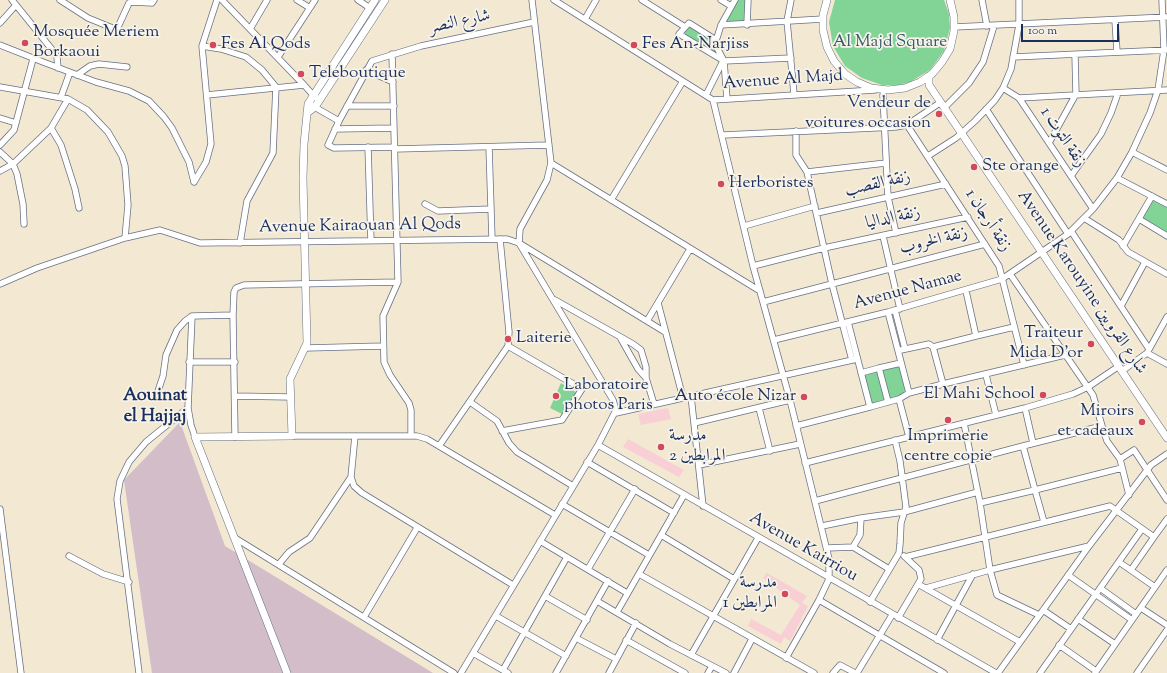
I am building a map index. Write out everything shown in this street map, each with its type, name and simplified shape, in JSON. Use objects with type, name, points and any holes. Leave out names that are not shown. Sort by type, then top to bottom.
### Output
[{"type":"street","points":[[60,0],[88,18],[115,29],[118,27],[129,3],[152,3],[154,0]]},
{"type":"street","points":[[0,45],[77,75],[129,91],[149,101],[172,128],[181,144],[194,182],[206,162],[211,144],[202,46],[217,0]]},
{"type":"street","points":[[222,0],[317,98]]},
{"type":"street","points":[[250,29],[267,0]]},
{"type":"street","points":[[297,0],[310,8]]},
{"type":"street","points":[[278,57],[315,0]]},
{"type":"street","points":[[358,0],[370,8]]},
{"type":"street","points":[[292,436],[290,379],[306,348],[303,178],[307,113],[375,0]]},
{"type":"street","points":[[317,98],[385,0]]},
{"type":"street","points":[[461,673],[616,413],[616,405],[519,243],[520,229],[547,180],[551,163],[532,0]]},
{"type":"street","points":[[555,0],[713,100],[723,136],[753,266],[784,376],[829,558],[829,579],[819,600],[786,658]]},
{"type":"street","points":[[585,19],[596,0]]},
{"type":"street","points":[[642,0],[685,27]]},
{"type":"street","points":[[721,0],[731,6]]},
{"type":"street","points":[[716,43],[721,25],[735,0]]},
{"type":"street","points":[[747,25],[748,0]]},
{"type":"street","points":[[791,0],[787,21],[794,94]]},
{"type":"street","points":[[827,0],[823,19],[823,34],[827,46],[838,66],[858,82],[883,92],[905,88],[920,82],[929,76],[940,65],[948,53],[954,27],[954,17],[950,0]]},
{"type":"street","points":[[982,0],[986,26]]},
{"type":"street","points":[[928,156],[962,132],[986,109],[1003,88],[1013,57],[1019,25],[1019,0]]},
{"type":"street","name":"Avenue Namae","points":[[774,340],[898,310],[966,291],[1002,279],[1070,232],[1092,209],[1117,178],[1132,152],[1158,90],[1165,50],[1165,17],[1162,0]]},
{"type":"street","points":[[0,23],[14,2],[54,52],[57,57],[58,68]]},
{"type":"street","points":[[954,27],[1165,17]]},
{"type":"street","points":[[721,25],[747,25],[823,19]]},
{"type":"street","points":[[1115,20],[1117,52]]},
{"type":"street","name":"شارع النصر","points":[[366,70],[372,60],[392,54],[534,22]]},
{"type":"street","points":[[726,99],[724,61],[716,43],[689,23],[680,35],[724,61],[791,58]]},
{"type":"street","points":[[723,136],[796,131],[884,128],[907,125],[943,105],[969,83],[983,62],[994,26]]},
{"type":"street","points":[[202,46],[221,48],[246,57],[262,70],[276,87],[274,153],[247,201],[240,243]]},
{"type":"street","points":[[1013,57],[1165,50]]},
{"type":"street","points":[[392,54],[398,282],[383,316],[383,346],[386,368],[409,403],[411,410],[411,435]]},
{"type":"street","points":[[1049,143],[1076,94],[1075,55]]},
{"type":"street","points":[[0,145],[14,130],[34,59]]},
{"type":"street","points":[[706,95],[724,61]]},
{"type":"street","points":[[77,75],[90,66],[99,64],[127,67]]},
{"type":"street","points":[[393,82],[366,70],[335,129],[329,142],[330,147],[395,148],[549,145]]},
{"type":"street","points":[[61,97],[70,72]]},
{"type":"street","points":[[920,82],[929,85],[929,76]]},
{"type":"street","points":[[611,200],[683,81]]},
{"type":"street","points":[[207,95],[304,85]]},
{"type":"street","name":"Avenue Karouyine شارع القرويين","points":[[929,85],[1167,438]]},
{"type":"street","points":[[0,87],[68,99],[88,110],[105,129],[122,156],[127,178],[128,205],[125,238]]},
{"type":"street","name":"زنقة التوت 1","points":[[1003,88],[1019,98],[1092,209]]},
{"type":"street","points":[[1019,98],[1167,90]]},
{"type":"street","name":"Avenue Al Majd","points":[[713,100],[854,91],[883,92]]},
{"type":"street","points":[[883,92],[888,197],[896,233]]},
{"type":"street","points":[[1071,176],[1101,134],[1111,113],[1118,92]]},
{"type":"street","points":[[0,171],[13,164],[51,128],[68,99]]},
{"type":"street","points":[[312,106],[339,121]]},
{"type":"street","points":[[347,106],[394,106]]},
{"type":"street","points":[[986,109],[1121,306],[1148,351],[1167,364]]},
{"type":"street","points":[[0,118],[16,123]]},
{"type":"street","name":"زنقة أرجان 1","points":[[907,125],[999,266],[1024,365]]},
{"type":"street","points":[[51,128],[61,146],[75,188],[79,208]]},
{"type":"street","points":[[335,129],[394,128]]},
{"type":"street","points":[[796,131],[796,155],[807,172],[816,206],[832,284],[845,323],[854,360],[861,373],[870,407]]},
{"type":"street","points":[[368,147],[371,241]]},
{"type":"street","points":[[489,147],[492,239]]},
{"type":"street","points":[[0,152],[13,164],[22,194],[24,224]]},
{"type":"street","points":[[1132,152],[1167,170]]},
{"type":"street","points":[[551,163],[760,291]]},
{"type":"street","points":[[807,172],[886,163]]},
{"type":"street","points":[[1117,178],[1167,204]]},
{"type":"street","name":"زنقة القصب","points":[[817,213],[946,184]]},
{"type":"street","points":[[1123,246],[1152,196]]},
{"type":"street","points":[[425,204],[438,211],[491,209]]},
{"type":"street","points":[[744,226],[816,206]]},
{"type":"street","name":"زنقة الداليا","points":[[753,266],[824,248],[968,217]]},
{"type":"street","points":[[1084,218],[1119,240],[1128,252],[1167,274]]},
{"type":"street","points":[[1139,219],[1167,236]]},
{"type":"street","name":"Avenue Kairaouan Al Qods","points":[[0,284],[37,268],[125,238],[160,230],[200,243],[304,243],[500,239],[519,243],[665,332]]},
{"type":"street","points":[[883,236],[891,268],[905,349]]},
{"type":"street","points":[[439,446],[508,346],[509,332],[500,239]]},
{"type":"street","name":"زنقة الخروب","points":[[763,302],[985,244]]},
{"type":"street","points":[[647,321],[690,249]]},
{"type":"street","points":[[1121,306],[1145,262]]},
{"type":"street","points":[[1010,274],[1094,394],[1107,441],[1120,459],[1129,495]]},
{"type":"street","points":[[235,437],[235,362],[233,315],[234,292],[238,287],[398,282]]},
{"type":"street","points":[[966,291],[976,336]]},
{"type":"street","points":[[553,300],[633,344],[641,350],[646,367],[646,378],[654,404]]},
{"type":"street","points":[[658,303],[683,398]]},
{"type":"street","points":[[888,312],[908,393]]},
{"type":"street","points":[[156,397],[163,376],[166,355],[174,336],[181,325],[192,316],[233,315]]},
{"type":"street","points":[[192,316],[188,408],[191,425],[288,673]]},
{"type":"street","points":[[805,463],[1025,408],[1080,391],[1148,351],[1167,317]]},
{"type":"street","points":[[898,351],[929,344],[933,347],[1014,327]]},
{"type":"street","points":[[621,338],[638,369],[646,378]]},
{"type":"street","points":[[306,348],[383,346]]},
{"type":"street","points":[[502,431],[562,420],[582,389],[508,346]]},
{"type":"street","points":[[933,347],[943,384]]},
{"type":"street","points":[[796,426],[899,399],[908,393],[1066,355]]},
{"type":"street","points":[[616,413],[854,360]]},
{"type":"street","points":[[189,362],[235,362]]},
{"type":"street","points":[[861,373],[901,363]]},
{"type":"street","points":[[879,368],[888,402]]},
{"type":"street","points":[[986,374],[996,415]]},
{"type":"street","points":[[235,396],[290,397]]},
{"type":"street","points":[[691,396],[703,506]]},
{"type":"street","points":[[899,399],[908,437]]},
{"type":"street","points":[[694,423],[790,400]]},
{"type":"street","points":[[470,402],[497,421],[509,443],[517,452],[573,486]]},
{"type":"street","points":[[139,673],[118,498],[120,481],[129,462],[146,442],[188,408]]},
{"type":"street","points":[[759,408],[770,451]]},
{"type":"street","points":[[1025,408],[1033,443]]},
{"type":"street","points":[[964,423],[980,503],[990,570],[997,594],[1041,612],[1070,629]]},
{"type":"street","points":[[815,501],[971,458],[1102,426]]},
{"type":"street","points":[[195,437],[411,435],[427,439],[555,515]]},
{"type":"street","points":[[355,436],[352,477],[354,486],[362,493],[417,528],[513,585]]},
{"type":"street","points":[[870,602],[899,553],[901,523],[905,501],[900,461],[895,440]]},
{"type":"street","name":"Avenue Kairriou","points":[[598,444],[829,579],[997,673]]},
{"type":"street","points":[[699,465],[800,444]]},
{"type":"street","points":[[1023,446],[1044,522]]},
{"type":"street","points":[[1120,459],[1134,450],[1167,500]]},
{"type":"street","points":[[997,673],[1150,465],[1167,454]]},
{"type":"street","points":[[587,462],[674,513]]},
{"type":"street","points":[[980,503],[1122,468]]},
{"type":"street","points":[[279,564],[289,552],[310,538],[352,477]]},
{"type":"street","points":[[588,569],[634,489]]},
{"type":"street","points":[[822,526],[861,518],[904,512],[978,492]]},
{"type":"street","points":[[617,612],[684,495]]},
{"type":"street","points":[[562,504],[649,555]]},
{"type":"street","points":[[905,557],[1110,506],[1154,537]]},
{"type":"street","points":[[0,509],[21,673]]},
{"type":"street","points":[[852,547],[860,535],[861,518]]},
{"type":"street","points":[[1131,570],[1167,519]]},
{"type":"street","points":[[364,617],[417,528]]},
{"type":"street","points":[[1040,673],[1142,529]]},
{"type":"street","points":[[661,535],[734,579]]},
{"type":"street","points":[[235,538],[454,673]]},
{"type":"street","points":[[691,655],[758,538]]},
{"type":"street","points":[[540,541],[627,593]]},
{"type":"street","points":[[926,588],[973,574],[1089,546]]},
{"type":"street","points":[[827,548],[852,547],[889,569]]},
{"type":"street","points":[[898,618],[918,584],[921,574],[916,566],[899,553]]},
{"type":"street","points":[[69,556],[103,574],[129,582]]},
{"type":"street","points":[[473,653],[505,672],[524,632],[567,557]]},
{"type":"street","points":[[1119,562],[1156,587]]},
{"type":"street","points":[[1060,645],[1096,672],[1167,570]]},
{"type":"street","points":[[639,574],[752,640],[814,673]]},
{"type":"street","points":[[937,640],[973,574]]},
{"type":"street","points":[[1068,575],[1132,620]]},
{"type":"street","points":[[556,673],[608,581]]},
{"type":"street","points":[[918,584],[1020,642]]},
{"type":"street","points":[[1100,588],[1136,614]]},
{"type":"street","points":[[545,596],[586,620]]},
{"type":"street","points":[[819,600],[944,673]]},
{"type":"street","points":[[597,601],[691,655],[726,673]]},
{"type":"street","points":[[1141,608],[1167,625]]},
{"type":"street","points":[[833,673],[840,665],[856,673],[892,615]]},
{"type":"street","points":[[496,616],[566,656]]},
{"type":"street","points":[[1078,619],[1115,644]]},
{"type":"street","points":[[609,673],[636,623]]},
{"type":"street","points":[[1136,673],[1167,630]]},
{"type":"street","points":[[576,638],[616,660]]},
{"type":"street","points":[[626,640],[685,673]]},
{"type":"street","points":[[734,673],[752,640]]},
{"type":"street","points":[[708,673],[712,666]]},
{"type":"shaded area","points":[[668,408],[671,419],[641,425],[638,414]]},
{"type":"shaded area","points":[[180,422],[225,546],[433,673],[152,673],[124,480]]},
{"type":"shaded area","points":[[628,439],[684,470],[679,477],[623,447]]},
{"type":"shaded area","points":[[767,573],[807,596],[802,603],[808,606],[790,641],[784,637],[781,644],[748,626],[751,619],[781,635],[800,605],[763,578]]},
{"type":"green space","points":[[736,0],[748,0],[746,23],[721,25]]},
{"type":"green space","name":"Al Majd Square","points":[[835,0],[944,0],[949,14],[950,28],[944,51],[930,70],[910,82],[898,85],[882,85],[862,78],[845,66],[833,46],[829,22]]},
{"type":"green space","points":[[690,24],[715,42],[724,61],[680,34]]},
{"type":"green space","points":[[1152,197],[1167,205],[1167,235],[1139,219]]},
{"type":"green space","points":[[901,363],[909,393],[870,407],[861,373]]},
{"type":"green space","points":[[561,383],[579,394],[566,416],[550,408]]},
{"type":"place","name":"Mosquée Meriem Borkaoui","points":[[25,43]]},
{"type":"place","name":"Fes Al Qods","points":[[213,45]]},
{"type":"place","name":"Fes An-Narjiss","points":[[634,45]]},
{"type":"place","name":"Teleboutique","points":[[301,74]]},
{"type":"place","name":"Vendeur de voitures occasion","points":[[939,114]]},
{"type":"place","name":"Ste orange","points":[[974,167]]},
{"type":"place","name":"Herboristes","points":[[721,184]]},
{"type":"place","name":"Laiterie","points":[[508,339]]},
{"type":"place","name":"Traiteur Mida D'or","points":[[1091,344]]},
{"type":"place","name":"El Mahi School","points":[[1043,395]]},
{"type":"place","name":"Laboratoire photos Paris","points":[[556,396]]},
{"type":"place","name":"Auto école Nizar","points":[[804,397]]},
{"type":"place","name":"Imprimerie centre copie","points":[[948,420]]},
{"type":"place","name":"Miroirs et cadeaux","points":[[1142,422]]},
{"type":"place","name":"مدرسة المرابطين 2","points":[[661,447]]},
{"type":"place","name":"مدرسة المرابطين 1","points":[[785,594]]},
{"type":"district","name":"Aouinat el Hajjaj","points":[[155,407]]}]
